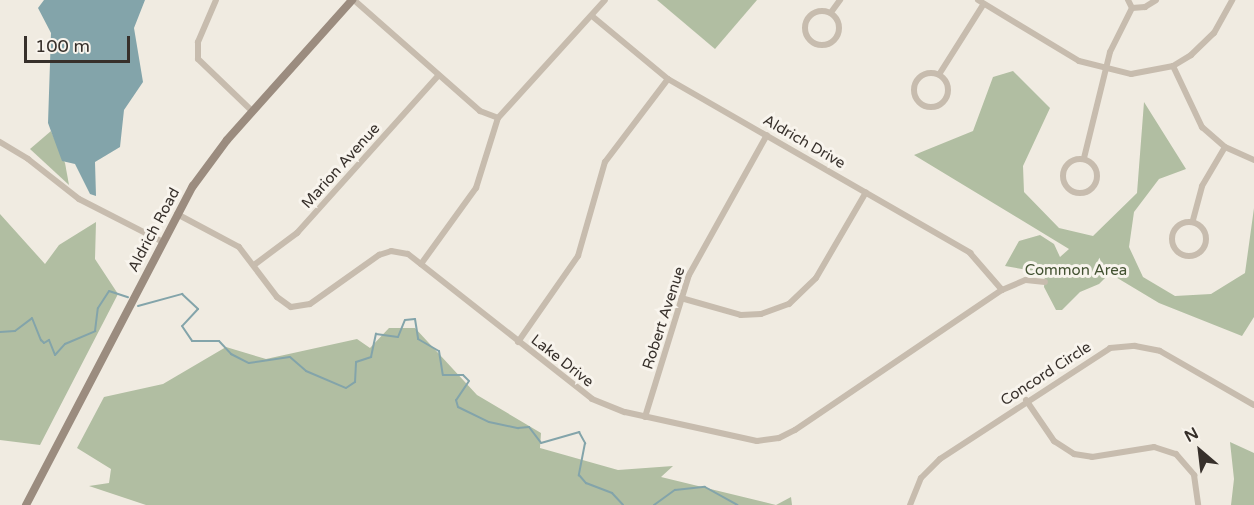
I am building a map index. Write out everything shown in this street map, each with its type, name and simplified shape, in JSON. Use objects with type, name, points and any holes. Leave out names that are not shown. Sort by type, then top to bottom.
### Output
[{"type":"main road","name":"Aldrich Road","points":[[26,505],[137,292],[161,241],[209,162],[353,0]]},
{"type":"street","points":[[216,0],[198,42],[198,59],[252,111]]},
{"type":"street","points":[[353,0],[480,111],[498,118]]},
{"type":"street","points":[[421,264],[476,188],[498,118],[605,0]]},
{"type":"street","points":[[832,11],[840,0]]},
{"type":"street","points":[[1084,158],[1113,42],[1131,8],[1128,0]]},
{"type":"street","points":[[1131,8],[1145,7],[1156,0]]},
{"type":"street","points":[[940,73],[981,2],[1079,61],[1105,71],[1144,73],[1173,66],[1198,50],[1214,33],[1232,0]]},
{"type":"street","points":[[818,11],[832,11],[839,24],[837,37],[828,44],[816,44],[805,33],[806,21],[818,11]]},
{"type":"street","name":"Aldrich Drive","points":[[592,16],[668,79],[970,253],[1002,290]]},
{"type":"street","points":[[1173,66],[1197,121],[1225,147],[1254,160]]},
{"type":"street","points":[[940,73],[948,89],[945,100],[934,107],[921,104],[915,96],[916,82],[924,75],[940,73]]},
{"type":"street","name":"Marion Avenue","points":[[254,266],[297,233],[439,75]]},
{"type":"street","points":[[518,342],[578,256],[605,162],[668,79]]},
{"type":"street","name":"Robert Avenue","points":[[645,417],[681,298],[698,256],[767,135]]},
{"type":"street","points":[[0,142],[28,159],[79,199],[161,241]]},
{"type":"street","points":[[1193,220],[1202,186],[1225,147]]},
{"type":"street","points":[[1084,158],[1096,169],[1098,178],[1090,191],[1077,194],[1068,188],[1063,173],[1070,163],[1084,158]]},
{"type":"street","points":[[681,298],[741,315],[760,314],[789,304],[816,278],[866,192]]},
{"type":"street","name":"Lake Drive","points":[[177,214],[232,242],[280,300],[299,307],[387,252],[408,254],[592,399],[645,417],[750,440],[779,438],[1002,290],[1026,280],[1045,282]]},
{"type":"street","points":[[1193,220],[1203,230],[1206,241],[1201,252],[1187,257],[1175,249],[1172,239],[1179,225],[1193,220]]},
{"type":"street","name":"Concord Circle","points":[[910,505],[917,485],[933,464],[1104,350],[1135,345],[1165,354],[1253,403]]},
{"type":"street","points":[[1026,400],[1054,441],[1074,454],[1092,457],[1154,447],[1176,454],[1194,475],[1198,505]]},
{"type":"green space","points":[[657,0],[757,0],[715,49]]},
{"type":"green space","name":"Common Area","points":[[1013,71],[1050,108],[1023,166],[1024,192],[1059,228],[1093,236],[1137,193],[1144,102],[1186,169],[1159,179],[1134,212],[1129,247],[1143,277],[1175,296],[1211,294],[1245,273],[1254,208],[1254,317],[1242,336],[1159,303],[1104,270],[1106,277],[1099,284],[1080,292],[1062,310],[1056,310],[1044,287],[1045,273],[1005,266],[1019,241],[1040,235],[1054,244],[1060,257],[1069,249],[914,155],[973,131],[993,77]]},
{"type":"green space","points":[[51,131],[65,163],[69,185],[30,149]]},
{"type":"green space","points":[[0,214],[45,264],[59,245],[96,222],[95,259],[118,294],[40,445],[0,440]]},
{"type":"green space","points":[[389,328],[415,328],[477,395],[541,433],[540,448],[618,470],[673,466],[661,477],[776,505],[146,505],[89,486],[109,483],[111,469],[77,448],[104,397],[163,384],[226,347],[266,359],[357,339],[370,348]]},
{"type":"green space","points":[[1230,442],[1254,453],[1254,505],[1231,505],[1234,479]]},
{"type":"green space","points":[[791,497],[792,505],[776,505]]},
{"type":"water","points":[[44,0],[145,0],[134,28],[143,82],[124,110],[120,147],[95,162],[96,196],[90,194],[75,164],[62,161],[48,123],[51,33],[38,8]]},
{"type":"waterway","points":[[0,332],[15,331],[32,318],[41,340],[44,343],[49,340],[55,355],[65,344],[95,331],[98,308],[109,291],[128,297]]},
{"type":"waterway","points":[[138,306],[182,294],[198,309],[182,326],[192,341],[219,341],[231,354],[249,363],[290,357],[306,371],[346,388],[355,382],[356,362],[371,357],[376,334],[398,337],[405,320],[415,319],[418,339],[439,351],[443,375],[463,375],[469,381],[456,400],[458,407],[489,422],[518,428],[529,427],[541,443],[579,432],[585,443],[579,475],[586,483],[612,493],[623,505]]},
{"type":"waterway","points":[[654,505],[675,490],[705,487],[737,505]]}]
